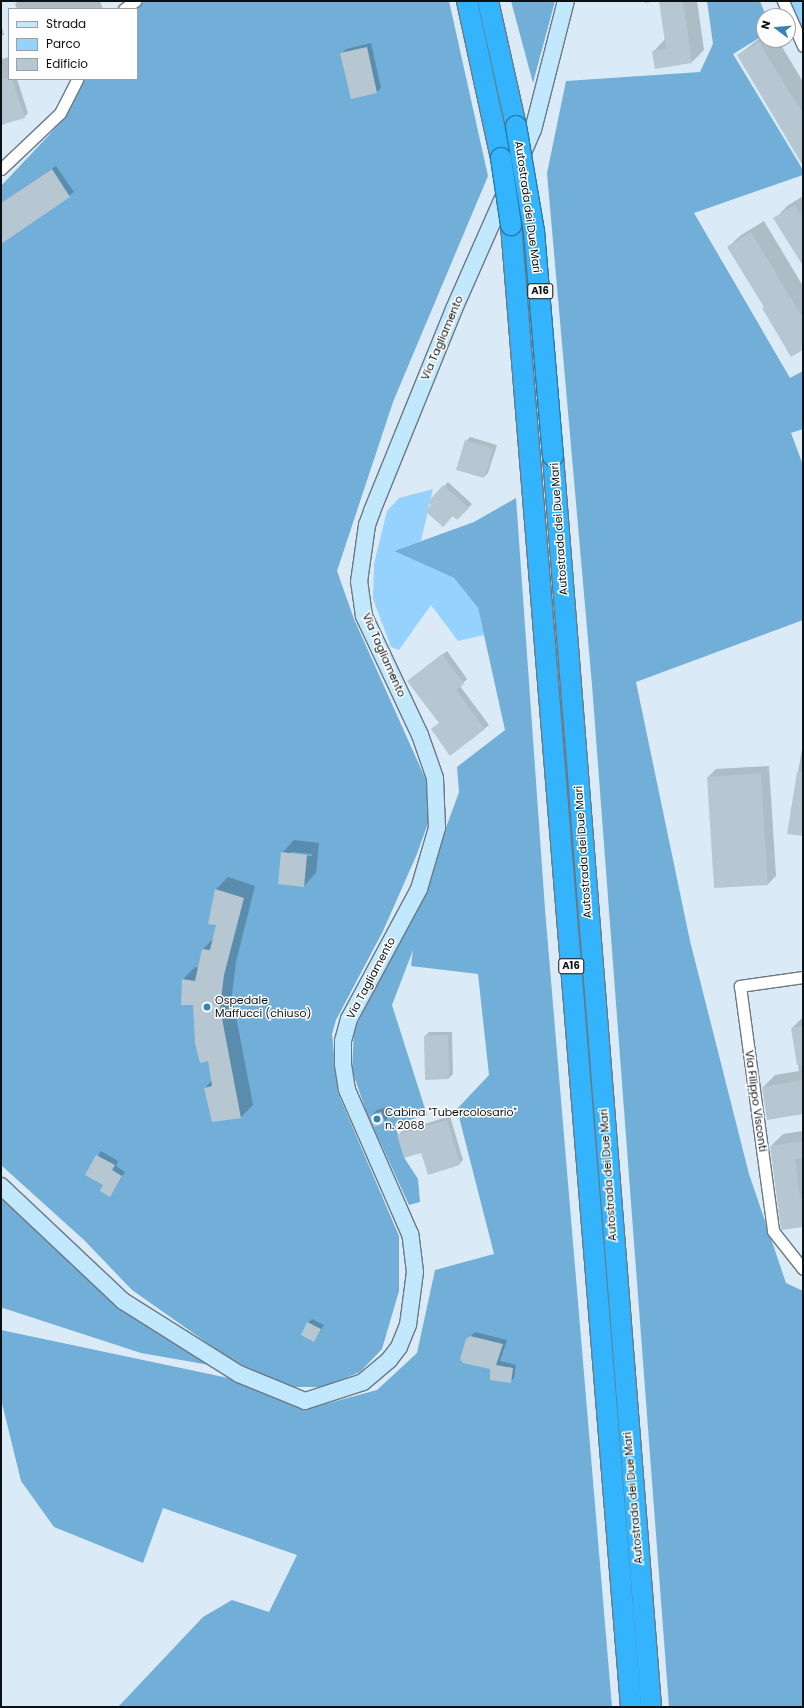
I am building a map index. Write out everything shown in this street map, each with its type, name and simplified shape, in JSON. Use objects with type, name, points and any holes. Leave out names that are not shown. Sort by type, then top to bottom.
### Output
[{"type":"highway","name":"Autostrada dei Due Mari","points":[[467,1],[501,158],[511,225],[630,1707]]},
{"type":"highway","name":"Autostrada dei Due Mari","points":[[488,1],[516,126],[536,246],[651,1707]]},
{"type":"main road","name":"Via Tagliamento","points":[[1,1186],[123,1301],[239,1374],[305,1401],[363,1382],[389,1360],[399,1347],[408,1325],[415,1272],[410,1234],[348,1090],[343,1064],[343,1041],[348,1018],[419,889],[436,828],[435,778],[420,735],[364,616],[359,582],[367,525],[392,459],[454,309],[533,130],[566,1]]},
{"type":"street","points":[[125,8],[135,1]]},
{"type":"street","points":[[783,1],[803,46]]},
{"type":"street","points":[[1,170],[60,113],[76,80]]},
{"type":"street","name":"Via Filippo Visconti","points":[[803,977],[740,986],[773,1231],[803,1268]]},
{"type":"green space","points":[[783,1],[803,1],[803,46],[796,30],[796,8],[786,8]]},
{"type":"green space","points":[[433,489],[421,541],[394,551],[454,578],[478,608],[484,635],[458,641],[431,605],[399,650],[391,647],[373,599],[374,564],[387,511],[399,498]]},
{"type":"shaded area","points":[[145,1],[449,1],[488,176],[393,402],[337,571],[354,619],[426,780],[428,823],[417,854],[383,931],[336,1020],[332,1034],[338,1093],[399,1236],[399,1291],[382,1349],[360,1372],[324,1387],[287,1387],[230,1359],[132,1290],[84,1240],[1,1165],[1,186],[65,118],[84,80],[138,80],[138,8],[135,8]]},
{"type":"shaded area","points":[[511,1],[555,1],[533,83]]},
{"type":"shaded area","points":[[707,1],[760,1],[763,8],[756,8],[756,40],[733,54],[803,170],[803,175],[694,213],[790,378],[803,371],[803,429],[791,433],[803,465],[803,620],[636,682],[690,941],[749,1174],[786,1283],[803,1291],[803,1707],[669,1707],[592,685],[547,173],[566,81],[700,72],[713,44]]},
{"type":"shaded area","points":[[516,498],[545,909],[612,1707],[118,1707],[203,1617],[232,1600],[269,1612],[297,1555],[163,1508],[143,1563],[54,1527],[21,1481],[1,1399],[1,1330],[233,1379],[307,1409],[377,1390],[417,1353],[435,1270],[494,1254],[457,1109],[489,1075],[478,974],[411,966],[413,950],[392,1005],[427,1115],[395,1124],[405,1159],[418,1179],[420,1202],[409,1205],[366,1111],[352,1070],[354,1030],[407,925],[413,918],[459,792],[457,767],[505,730],[478,608],[454,578],[394,551],[474,522]]},
{"type":"shaded area","points":[[1,1192],[132,1313],[221,1367],[141,1353],[3,1308],[1,1310]]},
{"type":"building","points":[[659,1],[683,1],[692,63],[655,69],[652,51],[666,49]]},
{"type":"building","points":[[756,44],[756,48],[763,48],[803,114],[803,166],[737,55]]},
{"type":"building","points":[[367,47],[377,93],[351,99],[340,53]]},
{"type":"building","points":[[1,79],[8,79],[12,80],[25,118],[1,125]]},
{"type":"building","points":[[52,169],[70,197],[1,244],[1,203]]},
{"type":"building","points":[[795,205],[803,219],[803,266],[773,218]]},
{"type":"building","points":[[751,232],[803,318],[803,350],[791,357],[762,308],[764,307],[727,247]]},
{"type":"building","points":[[465,440],[493,449],[484,478],[456,470]]},
{"type":"building","points":[[443,485],[469,508],[457,520],[453,516],[443,527],[425,511],[431,505],[428,502]]},
{"type":"building","points":[[442,654],[464,684],[456,690],[485,729],[450,756],[431,729],[439,723],[407,681]]},
{"type":"building","points":[[797,772],[803,772],[803,836],[787,834]]},
{"type":"building","points":[[761,773],[768,885],[714,888],[707,777]]},
{"type":"building","points":[[281,852],[307,855],[304,887],[278,884]]},
{"type":"building","name":"Ospedale Maffucci (chiuso)","points":[[215,889],[244,898],[224,975],[220,1008],[241,1118],[212,1122],[204,1088],[212,1086],[208,1061],[200,1063],[195,1043],[193,1005],[181,1005],[182,979],[195,981],[202,949],[210,950],[216,925],[208,924]]},
{"type":"building","points":[[803,1026],[803,1065],[797,1065],[791,1028]]},
{"type":"building","points":[[448,1035],[449,1079],[425,1080],[424,1036]]},
{"type":"building","points":[[803,1080],[803,1114],[767,1120],[762,1087]]},
{"type":"building","name":"Cabina \"Tubercolosario\" n. 2068","points":[[381,1112],[385,1123],[374,1127],[370,1116]]},
{"type":"building","points":[[447,1120],[460,1165],[428,1175],[421,1153],[404,1158],[397,1135]]},
{"type":"building","points":[[803,1141],[803,1158],[795,1159],[800,1199],[803,1199],[803,1227],[781,1230],[770,1146]]},
{"type":"building","points":[[96,1155],[115,1165],[112,1170],[122,1176],[110,1197],[100,1191],[103,1185],[85,1175]]},
{"type":"building","points":[[307,1322],[321,1329],[314,1342],[301,1335]]},
{"type":"building","points":[[470,1336],[503,1344],[496,1365],[513,1368],[511,1383],[490,1380],[490,1369],[463,1363],[460,1359],[466,1339]]},
{"type":"place","name":"Ospedale Maffucci (chiuso)","points":[[207,1007]]},
{"type":"place","name":"Cabina \"Tubercolosario\" n. 2068","points":[[377,1119]]}]
